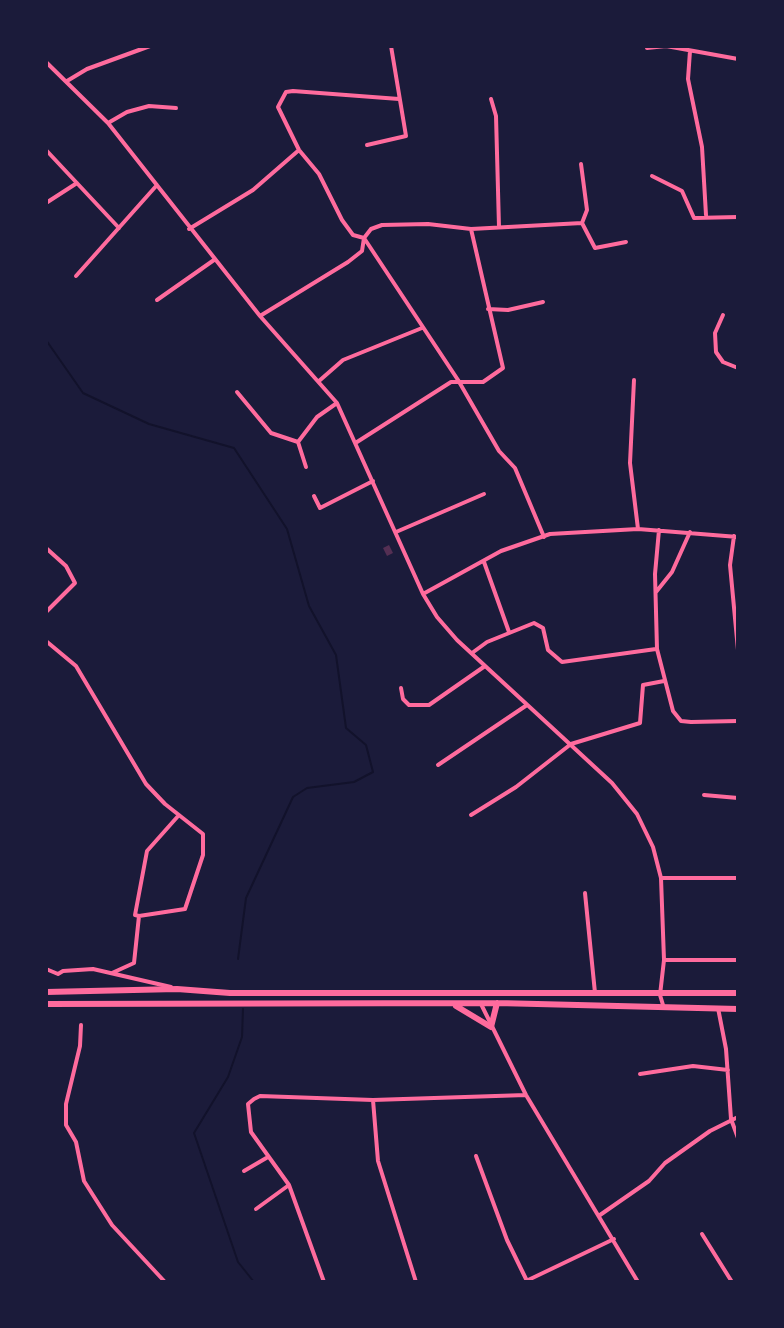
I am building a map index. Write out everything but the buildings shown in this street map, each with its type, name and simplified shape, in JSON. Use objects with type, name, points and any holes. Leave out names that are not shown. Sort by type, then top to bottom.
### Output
[{"type":"highway","points":[[46,992],[177,989],[230,993],[738,993]]},
{"type":"highway","points":[[456,1006],[491,1027],[497,1003]]},
{"type":"highway","points":[[46,1004],[456,1006],[497,1003],[738,1009]]},
{"type":"street","points":[[67,81],[87,69],[150,46]]},
{"type":"street","points":[[367,145],[406,136],[391,46]]},
{"type":"street","points":[[647,48],[666,46],[738,59]]},
{"type":"street","points":[[690,51],[688,79],[702,147],[706,215]]},
{"type":"street","points":[[46,62],[108,123],[260,316],[337,403],[423,594],[437,617],[485,666],[612,783],[637,814],[653,847],[661,878],[664,960],[660,995],[663,1005]]},
{"type":"street","points":[[399,99],[286,92],[278,107],[299,150],[319,174],[342,220],[353,235],[364,238],[458,380],[499,451],[515,468],[544,537]]},
{"type":"street","points":[[491,99],[496,116],[499,227]]},
{"type":"street","points":[[108,123],[127,112],[149,106],[176,108]]},
{"type":"street","points":[[46,150],[119,228]]},
{"type":"street","points":[[189,229],[253,190],[299,150]]},
{"type":"street","points":[[581,164],[587,210],[582,223],[595,248],[626,242]]},
{"type":"street","points":[[652,176],[682,191],[694,218],[706,215],[738,217]]},
{"type":"street","points":[[46,203],[77,183]]},
{"type":"street","points":[[76,276],[157,185]]},
{"type":"street","points":[[260,316],[348,262],[362,251],[364,238],[371,229],[382,225],[428,224],[471,229],[582,223]]},
{"type":"street","points":[[357,442],[458,380],[483,382],[503,368],[471,229]]},
{"type":"street","points":[[157,300],[215,259]]},
{"type":"street","points":[[488,309],[508,310],[543,302]]},
{"type":"street","points":[[723,315],[715,333],[716,352],[723,362],[738,368]]},
{"type":"street","points":[[319,381],[343,360],[422,328]]},
{"type":"street","points":[[634,380],[630,463],[638,529]]},
{"type":"street","points":[[237,392],[271,433],[298,442]]},
{"type":"street","points":[[298,442],[317,417],[337,403]]},
{"type":"street","points":[[298,442],[306,467]]},
{"type":"street","points":[[314,496],[320,508],[374,481]]},
{"type":"street","points":[[396,532],[484,494]]},
{"type":"street","points":[[423,594],[501,551],[544,537],[638,529],[736,536],[730,565],[738,650]]},
{"type":"street","points":[[659,530],[655,594],[657,649],[673,711],[681,721],[737,720]]},
{"type":"street","points":[[655,594],[672,572],[690,532]]},
{"type":"street","points":[[46,548],[66,566],[75,583],[46,612]]},
{"type":"street","points":[[484,562],[509,632]]},
{"type":"street","points":[[472,653],[509,632],[539,624],[546,635],[548,650],[562,662],[657,649]]},
{"type":"street","points":[[46,641],[69,657],[92,697],[113,723],[127,755],[146,784],[203,834],[206,843],[192,897],[185,909],[139,916]]},
{"type":"street","points":[[401,688],[403,699],[409,705],[429,705],[485,666]]},
{"type":"street","points":[[471,815],[516,787],[571,744],[640,723],[643,685],[664,681]]},
{"type":"street","points":[[438,765],[527,705]]},
{"type":"street","points":[[704,795],[738,798]]},
{"type":"street","points":[[139,916],[135,915],[148,848],[179,815]]},
{"type":"street","points":[[661,878],[738,878]]},
{"type":"street","points":[[585,893],[595,993]]},
{"type":"street","points":[[112,973],[134,963],[139,916]]},
{"type":"street","points":[[664,960],[738,960]]},
{"type":"street","points":[[46,969],[58,974],[82,969],[112,973],[177,989]]},
{"type":"street","points":[[481,1004],[526,1095],[638,1282]]},
{"type":"street","points":[[718,1008],[728,1070],[731,1119],[738,1138]]},
{"type":"street","points":[[81,1025],[80,1046],[66,1104],[66,1125],[76,1142],[84,1181],[118,1232],[165,1282]]},
{"type":"street","points":[[640,1074],[693,1066],[728,1070]]},
{"type":"street","points":[[324,1282],[289,1185],[251,1132],[248,1104],[260,1096],[373,1100],[526,1095]]},
{"type":"street","points":[[373,1100],[378,1161],[416,1282]]},
{"type":"street","points":[[600,1215],[649,1181],[665,1163],[738,1117]]},
{"type":"street","points":[[476,1156],[507,1240],[526,1281],[614,1239]]},
{"type":"street","points":[[244,1171],[268,1157]]},
{"type":"street","points":[[256,1209],[289,1185]]},
{"type":"street","points":[[702,1234],[732,1282]]},
{"type":"street","points":[[537,1276],[540,1282]]},
{"type":"waterway","points":[[46,340],[83,393],[149,424],[234,448],[287,529],[309,606],[336,655],[346,728],[366,745],[373,772],[354,782],[307,788],[293,797],[246,898],[238,959]]},
{"type":"waterway","points":[[243,1009],[242,1037],[228,1077],[194,1133],[238,1262],[254,1282]]}]
